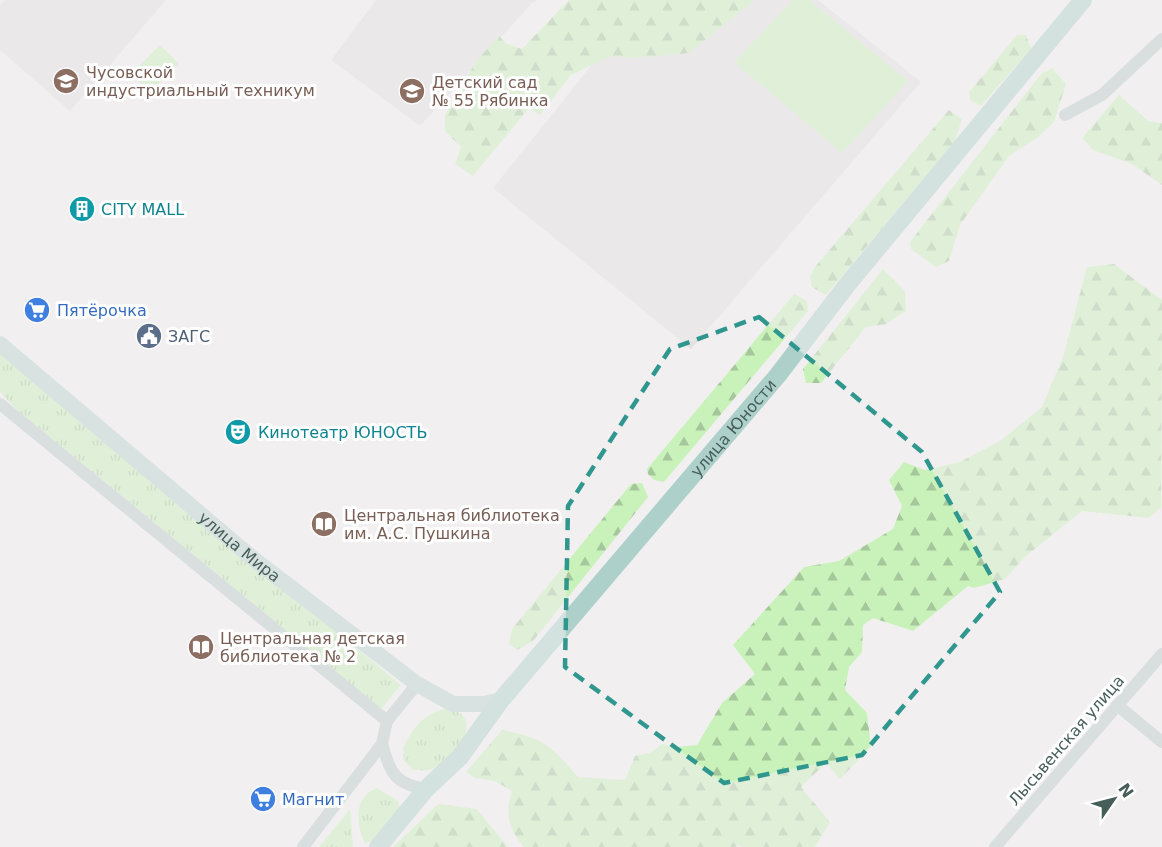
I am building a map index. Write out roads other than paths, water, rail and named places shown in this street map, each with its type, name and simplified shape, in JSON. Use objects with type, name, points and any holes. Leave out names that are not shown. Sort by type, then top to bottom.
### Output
[{"type":"main road","name":"улица Юности","points":[[378,847],[426,789],[460,757],[501,700],[778,375],[847,285],[1083,0]]},
{"type":"street","points":[[1065,115],[1102,95],[1162,39]]},
{"type":"street","name":"улица Мира","points":[[0,344],[251,557],[417,684],[453,704],[484,704],[501,700]]},
{"type":"street","points":[[0,404],[387,721]]},
{"type":"street","name":"Лысьвенская улица","points":[[995,847],[1162,654]]},
{"type":"street","points":[[303,847],[382,744],[387,721],[417,684]]},
{"type":"street","points":[[1117,705],[1162,742]]},
{"type":"street","points":[[382,744],[389,766],[398,780],[412,787],[426,789]]},
{"type":"place","name":"Чусовской индустриальный техникум","points":[[66,81]]},
{"type":"place","name":"Детский сад № 55 Рябинка","points":[[412,91]]},
{"type":"place","name":"CITY MALL","points":[[82,209]]},
{"type":"place","name":"Пятёрочка","points":[[37,310]]},
{"type":"place","name":"ЗАГС","points":[[149,336]]},
{"type":"place","name":"Кинотеатр ЮНОСТЬ","points":[[238,432]]},
{"type":"place","name":"Центральная библиотека им. А.С. Пушкина","points":[[324,524]]},
{"type":"place","name":"Центральная детская библиотека № 2","points":[[201,647]]},
{"type":"place","name":"Магнит","points":[[263,799]]}]
